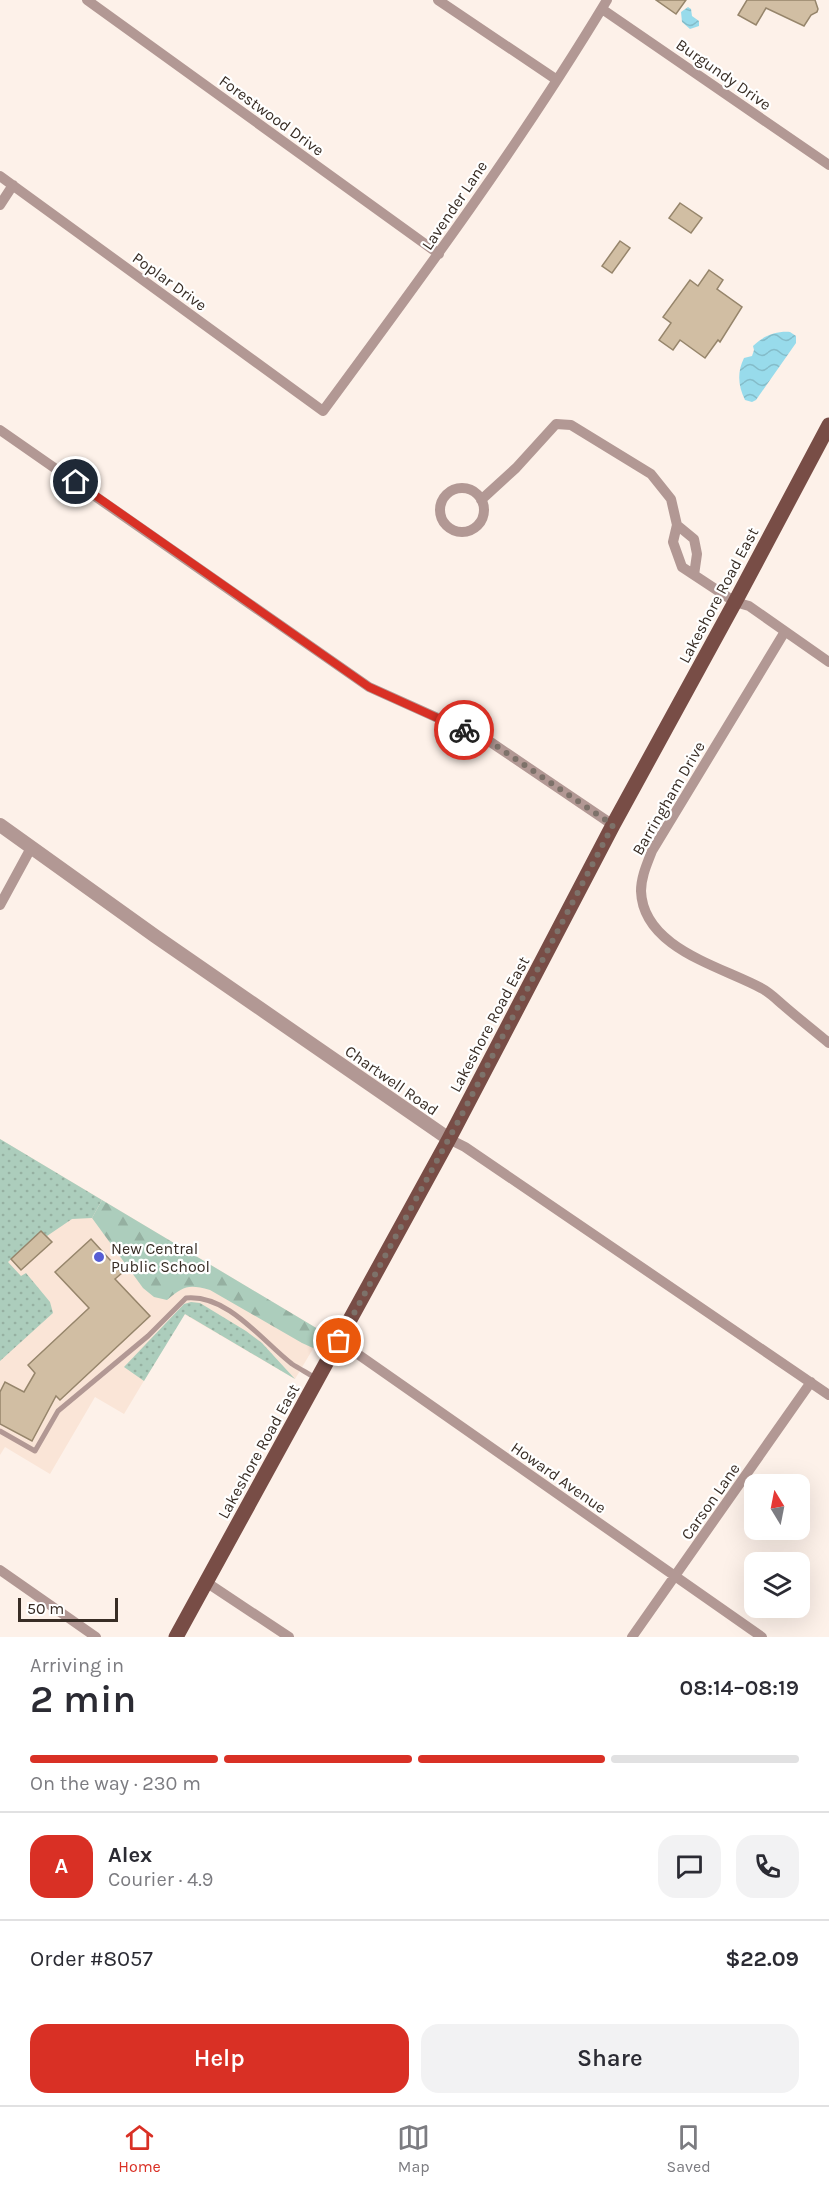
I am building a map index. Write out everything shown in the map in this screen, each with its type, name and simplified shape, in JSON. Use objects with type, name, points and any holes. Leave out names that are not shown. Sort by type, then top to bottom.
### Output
[{"type":"main road","name":"Lakeshore Road East","points":[[176,1637],[449,1139],[613,825],[829,424]]},
{"type":"street","name":"Forestwood Drive","points":[[87,0],[439,254]]},
{"type":"street","points":[[438,0],[557,80]]},
{"type":"street","name":"Lavender Lane","points":[[323,411],[439,254],[557,80],[604,4]]},
{"type":"street","name":"Burgundy Drive","points":[[604,4],[829,165]]},
{"type":"street","name":"Poplar Drive","points":[[0,176],[323,411]]},
{"type":"street","points":[[0,205],[13,185]]},
{"type":"street","points":[[481,500],[516,468],[556,424],[571,425],[651,474],[671,499],[677,525],[673,542],[682,567],[735,602],[749,606],[784,633],[829,662]]},
{"type":"street","points":[[0,430],[369,687],[489,741],[613,825]]},
{"type":"street","points":[[456,489],[470,490],[481,500],[483,506],[481,520],[471,530],[457,532],[451,529],[442,518],[441,504],[449,492],[456,489]]},
{"type":"street","points":[[677,525],[694,539],[697,554],[694,575]]},
{"type":"street","name":"Barringham Drive","points":[[784,633],[652,851],[644,870],[642,896],[647,914],[657,930],[669,941],[683,951],[763,989],[829,1043]]},
{"type":"street","name":"Chartwell Road","points":[[0,825],[165,943],[449,1139],[475,1154],[829,1395]]},
{"type":"street","points":[[0,905],[32,848]]},
{"type":"street","name":"Howard Avenue","points":[[339,1341],[762,1637]]},
{"type":"street","name":"Carson Lane","points":[[632,1637],[811,1382]]},
{"type":"street","points":[[0,1570],[96,1637]]},
{"type":"street","points":[[206,1582],[289,1637]]},
{"type":"lane","points":[[0,1431],[34,1451],[58,1411],[148,1336],[186,1298],[204,1299],[219,1305],[244,1321],[294,1365],[318,1379]]},
{"type":"shaded area","name":"New Central Public School","points":[[0,1139],[323,1332],[295,1379],[184,1314],[124,1414],[95,1397],[50,1474],[5,1447],[0,1455]]},
{"type":"green space","points":[[0,1139],[102,1200],[92,1218],[72,1219],[47,1236],[41,1231],[8,1262],[21,1276],[26,1273],[50,1302],[53,1313],[0,1361]]},
{"type":"green space","points":[[102,1200],[323,1332],[313,1348],[210,1290],[191,1287],[182,1289],[167,1300],[154,1297],[143,1288],[92,1218]]},
{"type":"green space","points":[[200,1303],[246,1331],[262,1343],[295,1379],[185,1314],[144,1381],[124,1367],[184,1304]]},
{"type":"water","points":[[688,7],[691,9],[692,16],[699,21],[699,26],[690,29],[682,22],[681,12]]},
{"type":"water","points":[[780,332],[790,332],[796,336],[796,343],[756,400],[752,402],[745,400],[739,379],[744,358],[752,356],[753,346],[765,337]]},
{"type":"building","points":[[656,0],[686,0],[676,14]]},
{"type":"building","points":[[747,0],[815,0],[818,9],[804,26],[766,8],[756,25],[738,15]]},
{"type":"building","points":[[680,203],[702,218],[691,233],[669,218]]},
{"type":"building","points":[[620,241],[630,248],[612,273],[602,266]]},
{"type":"building","points":[[709,270],[723,280],[717,289],[742,307],[720,342],[718,340],[705,358],[680,340],[673,350],[659,340],[671,323],[663,317],[690,280],[698,286]]},
{"type":"building","points":[[41,1231],[52,1242],[21,1270],[11,1259]]},
{"type":"building","points":[[91,1239],[122,1273],[115,1279],[150,1316],[60,1400],[56,1396],[32,1441],[0,1424],[0,1392],[5,1382],[24,1392],[35,1373],[28,1365],[89,1308],[55,1272]]},
{"type":"way so far","points":[[339,1341],[460,1118],[613,825],[489,741],[464,730]]},
{"type":"place","name":"New Central Public School","points":[[99,1257]]},
{"type":"route","points":[[76,482],[369,687],[464,730]]}]
